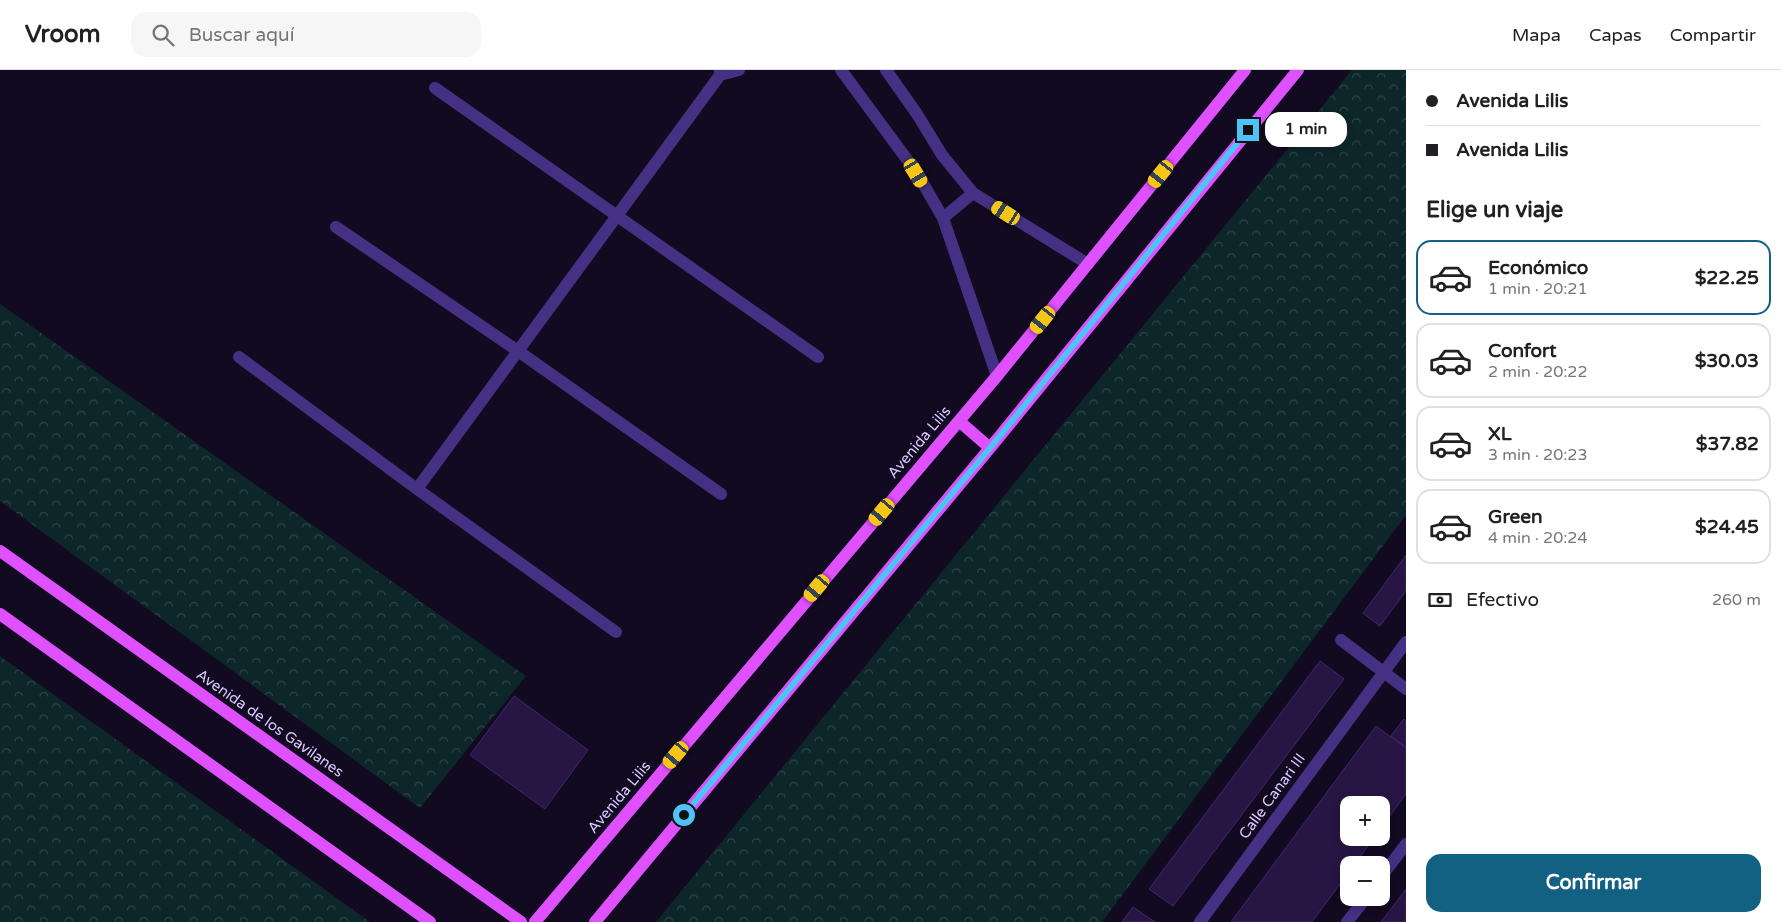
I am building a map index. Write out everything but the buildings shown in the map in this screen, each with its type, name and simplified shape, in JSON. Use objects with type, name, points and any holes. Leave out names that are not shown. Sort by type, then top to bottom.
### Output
[{"type":"main road","name":"Avenida Lilis","points":[[535,922],[997,376],[1245,70]]},
{"type":"main road","points":[[595,922],[990,448],[1298,70]]},
{"type":"main road","points":[[958,420],[990,448]]},
{"type":"main road","name":"Avenida de los Gavilanes","points":[[0,551],[521,922]]},
{"type":"main road","points":[[0,614],[430,922]]},
{"type":"street","points":[[417,489],[617,216],[718,72],[740,70]]},
{"type":"street","points":[[841,70],[916,173],[943,218],[997,376]]},
{"type":"street","points":[[886,70],[917,114],[942,155],[973,193],[1088,264]]},
{"type":"street","points":[[436,88],[818,357]]},
{"type":"street","points":[[943,218],[973,193]]},
{"type":"street","points":[[336,227],[518,351],[722,494]]},
{"type":"street","points":[[239,357],[417,489],[616,632]]},
{"type":"street","points":[[1341,640],[1406,689]]},
{"type":"street","name":"Calle Canari III","points":[[1200,922],[1406,642]]},
{"type":"street","points":[[1390,865],[1406,844]]},
{"type":"street","points":[[1347,922],[1360,906]]},
{"type":"green space","points":[[1352,70],[1406,70],[1406,515],[1102,922],[656,922]]},
{"type":"green space","points":[[0,304],[526,676],[420,808],[0,501]]},
{"type":"green space","points":[[0,656],[370,922],[0,922]]},
{"type":"route","points":[[684,815],[990,448],[1248,130]]}]
